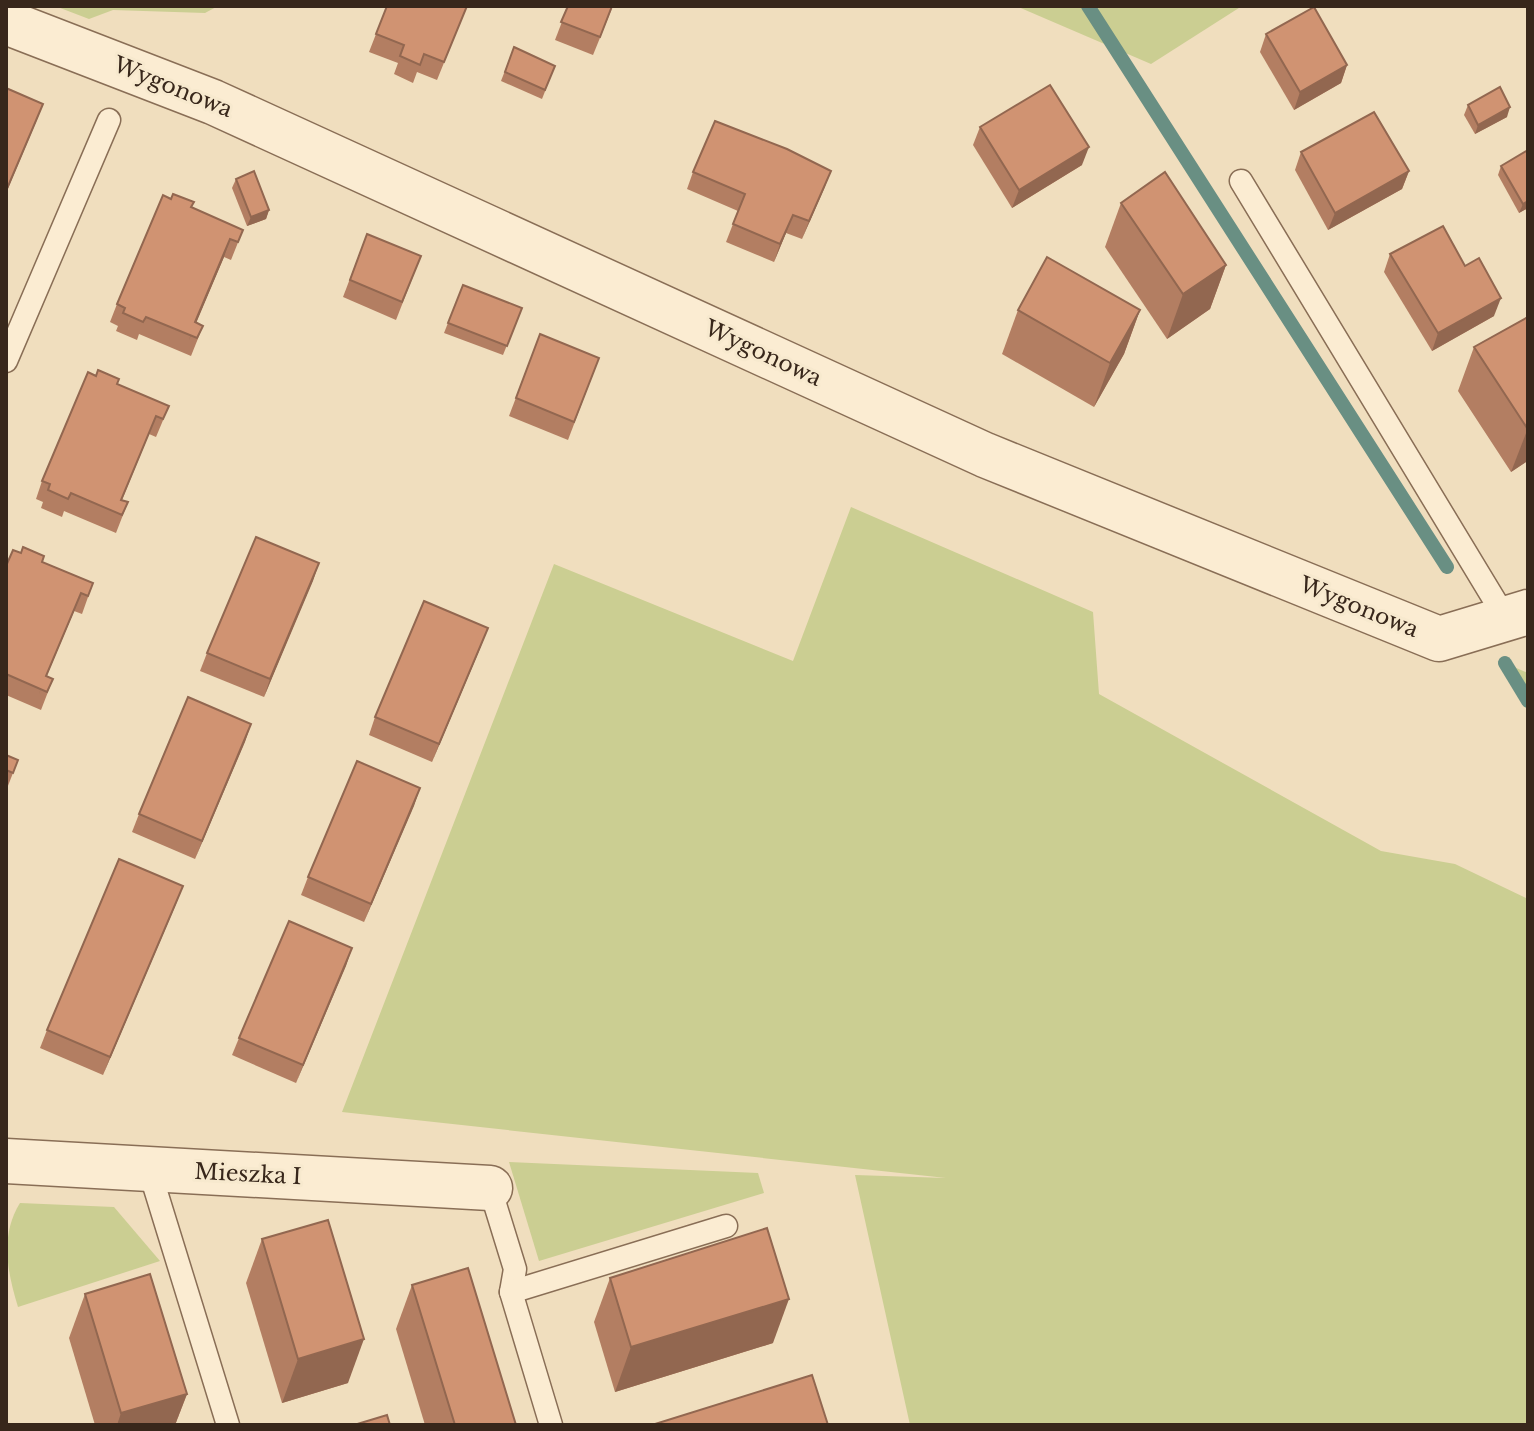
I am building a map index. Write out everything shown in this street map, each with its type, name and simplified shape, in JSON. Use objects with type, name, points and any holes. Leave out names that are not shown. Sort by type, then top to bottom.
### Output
[{"type":"street","name":"Wygonowa","points":[[6,22],[213,102],[985,455],[1439,639],[1517,616]]},
{"type":"street","name":"Mieszka I","points":[[6,1161],[490,1188]]},
{"type":"lane","points":[[6,361],[109,120]]},
{"type":"lane","points":[[1241,181],[1517,616]]},
{"type":"lane","points":[[149,1169],[228,1425]]},
{"type":"lane","points":[[490,1188],[515,1269],[511,1292],[551,1425]]},
{"type":"lane","points":[[511,1292],[726,1226]]},
{"type":"green space","points":[[55,6],[218,6],[205,13],[113,10],[89,19]]},
{"type":"green space","points":[[1016,6],[1242,6],[1151,64]]},
{"type":"green space","points":[[851,507],[1093,612],[1099,694],[1381,851],[1455,864],[1528,899],[1528,1425],[910,1425],[855,1175],[946,1178],[342,1112],[554,564],[793,661]]},
{"type":"green space","points":[[1505,663],[1528,673],[1528,698]]},
{"type":"green space","points":[[509,1162],[758,1173],[764,1193],[539,1261]]},
{"type":"green space","points":[[20,1203],[114,1207],[160,1261],[18,1307],[7,1254],[10,1228]]},
{"type":"building","points":[[387,6],[467,6],[444,62],[424,54],[420,65],[400,56],[404,45],[376,34]]},
{"type":"building","points":[[568,6],[612,6],[600,37],[561,22]]},
{"type":"building","points":[[1314,7],[1347,65],[1300,92],[1266,34]]},
{"type":"building","points":[[514,47],[555,66],[545,90],[505,72]]},
{"type":"building","points":[[1050,85],[1089,147],[1019,190],[980,127]]},
{"type":"building","points":[[1500,87],[1510,107],[1478,125],[1468,105]]},
{"type":"building","points":[[6,88],[43,104],[6,191]]},
{"type":"building","points":[[1374,112],[1409,171],[1335,213],[1301,152]]},
{"type":"building","points":[[715,121],[787,149],[831,171],[809,221],[793,215],[780,244],[733,224],[745,194],[693,172]]},
{"type":"building","points":[[1528,150],[1528,201],[1523,204],[1501,166]]},
{"type":"building","points":[[254,171],[269,210],[251,217],[236,179]]},
{"type":"building","points":[[1165,172],[1226,265],[1183,294],[1121,203]]},
{"type":"building","points":[[173,194],[194,202],[191,207],[243,230],[238,242],[230,239],[195,322],[203,326],[197,338],[146,317],[143,322],[123,313],[125,308],[117,304],[163,195],[171,199]]},
{"type":"building","points":[[1443,226],[1465,266],[1479,258],[1501,298],[1438,333],[1390,254]]},
{"type":"building","points":[[367,234],[421,256],[402,302],[350,280]]},
{"type":"building","points":[[1047,257],[1140,310],[1110,363],[1018,310]]},
{"type":"building","points":[[463,285],[522,308],[507,346],[448,323]]},
{"type":"building","points":[[1528,317],[1528,428],[1527,428],[1474,347]]},
{"type":"building","points":[[540,334],[599,358],[574,422],[516,398]]},
{"type":"building","points":[[98,370],[119,379],[117,384],[169,406],[163,419],[156,416],[121,500],[128,502],[122,515],[71,493],[68,499],[48,490],[50,484],[42,481],[88,372],[96,376]]},
{"type":"building","points":[[256,537],[319,563],[270,679],[207,653]]},
{"type":"building","points":[[23,547],[44,556],[42,562],[93,583],[88,596],[81,593],[46,676],[53,679],[47,692],[6,674],[6,566],[13,550],[21,553]]},
{"type":"building","points":[[424,601],[488,628],[439,744],[375,717]]},
{"type":"building","points":[[188,697],[251,724],[202,841],[139,814]]},
{"type":"building","points":[[6,755],[18,760],[13,773],[6,770]]},
{"type":"building","points":[[357,761],[420,788],[371,904],[308,877]]},
{"type":"building","points":[[119,859],[183,886],[110,1057],[47,1030]]},
{"type":"building","points":[[289,921],[352,948],[303,1065],[239,1038]]},
{"type":"building","points":[[328,1220],[364,1339],[298,1359],[262,1239]]},
{"type":"building","points":[[767,1228],[789,1299],[631,1347],[610,1278]]},
{"type":"building","points":[[468,1268],[516,1425],[455,1425],[412,1285]]},
{"type":"building","points":[[150,1274],[187,1394],[121,1413],[85,1294]]},
{"type":"building","points":[[812,1375],[828,1425],[655,1425],[655,1424]]},
{"type":"building","points":[[387,1415],[390,1425],[354,1425]]},
{"type":"waterway","points":[[1088,6],[1447,567]]},
{"type":"waterway","points":[[1505,663],[1528,701]]}]
